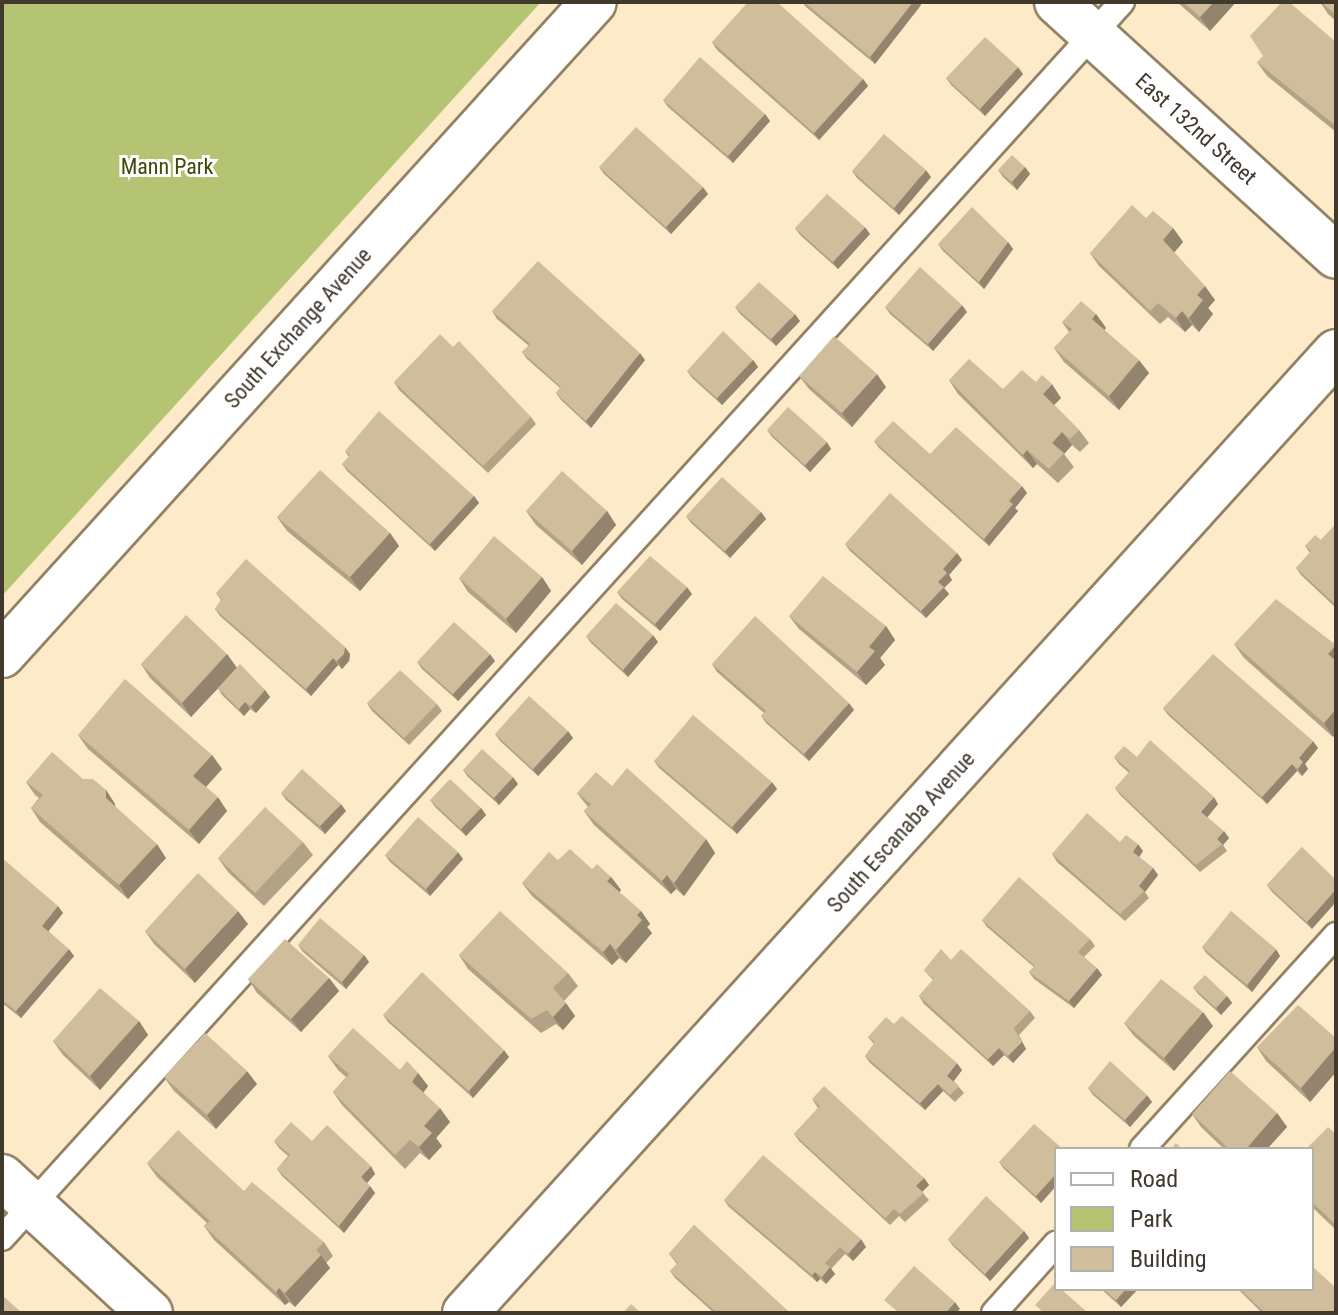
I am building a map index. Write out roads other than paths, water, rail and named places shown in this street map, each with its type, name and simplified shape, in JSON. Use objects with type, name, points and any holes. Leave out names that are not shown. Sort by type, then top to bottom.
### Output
[{"type":"street","name":"South Exchange Avenue","points":[[2,655],[594,2]]},
{"type":"street","name":"East 132nd Street","points":[[1057,2],[1336,256]]},
{"type":"street","name":"South Escanaba Avenue","points":[[465,1313],[1336,352]]},
{"type":"street","points":[[17,1191],[150,1313]]},
{"type":"lane","points":[[2,1238],[17,1191],[1122,2]]},
{"type":"lane","points":[[1144,1147],[1336,935]]},
{"type":"lane","points":[[994,1313],[1054,1246]]},
{"type":"park label","name":"Mann Park","points":[[167,167]]}]
